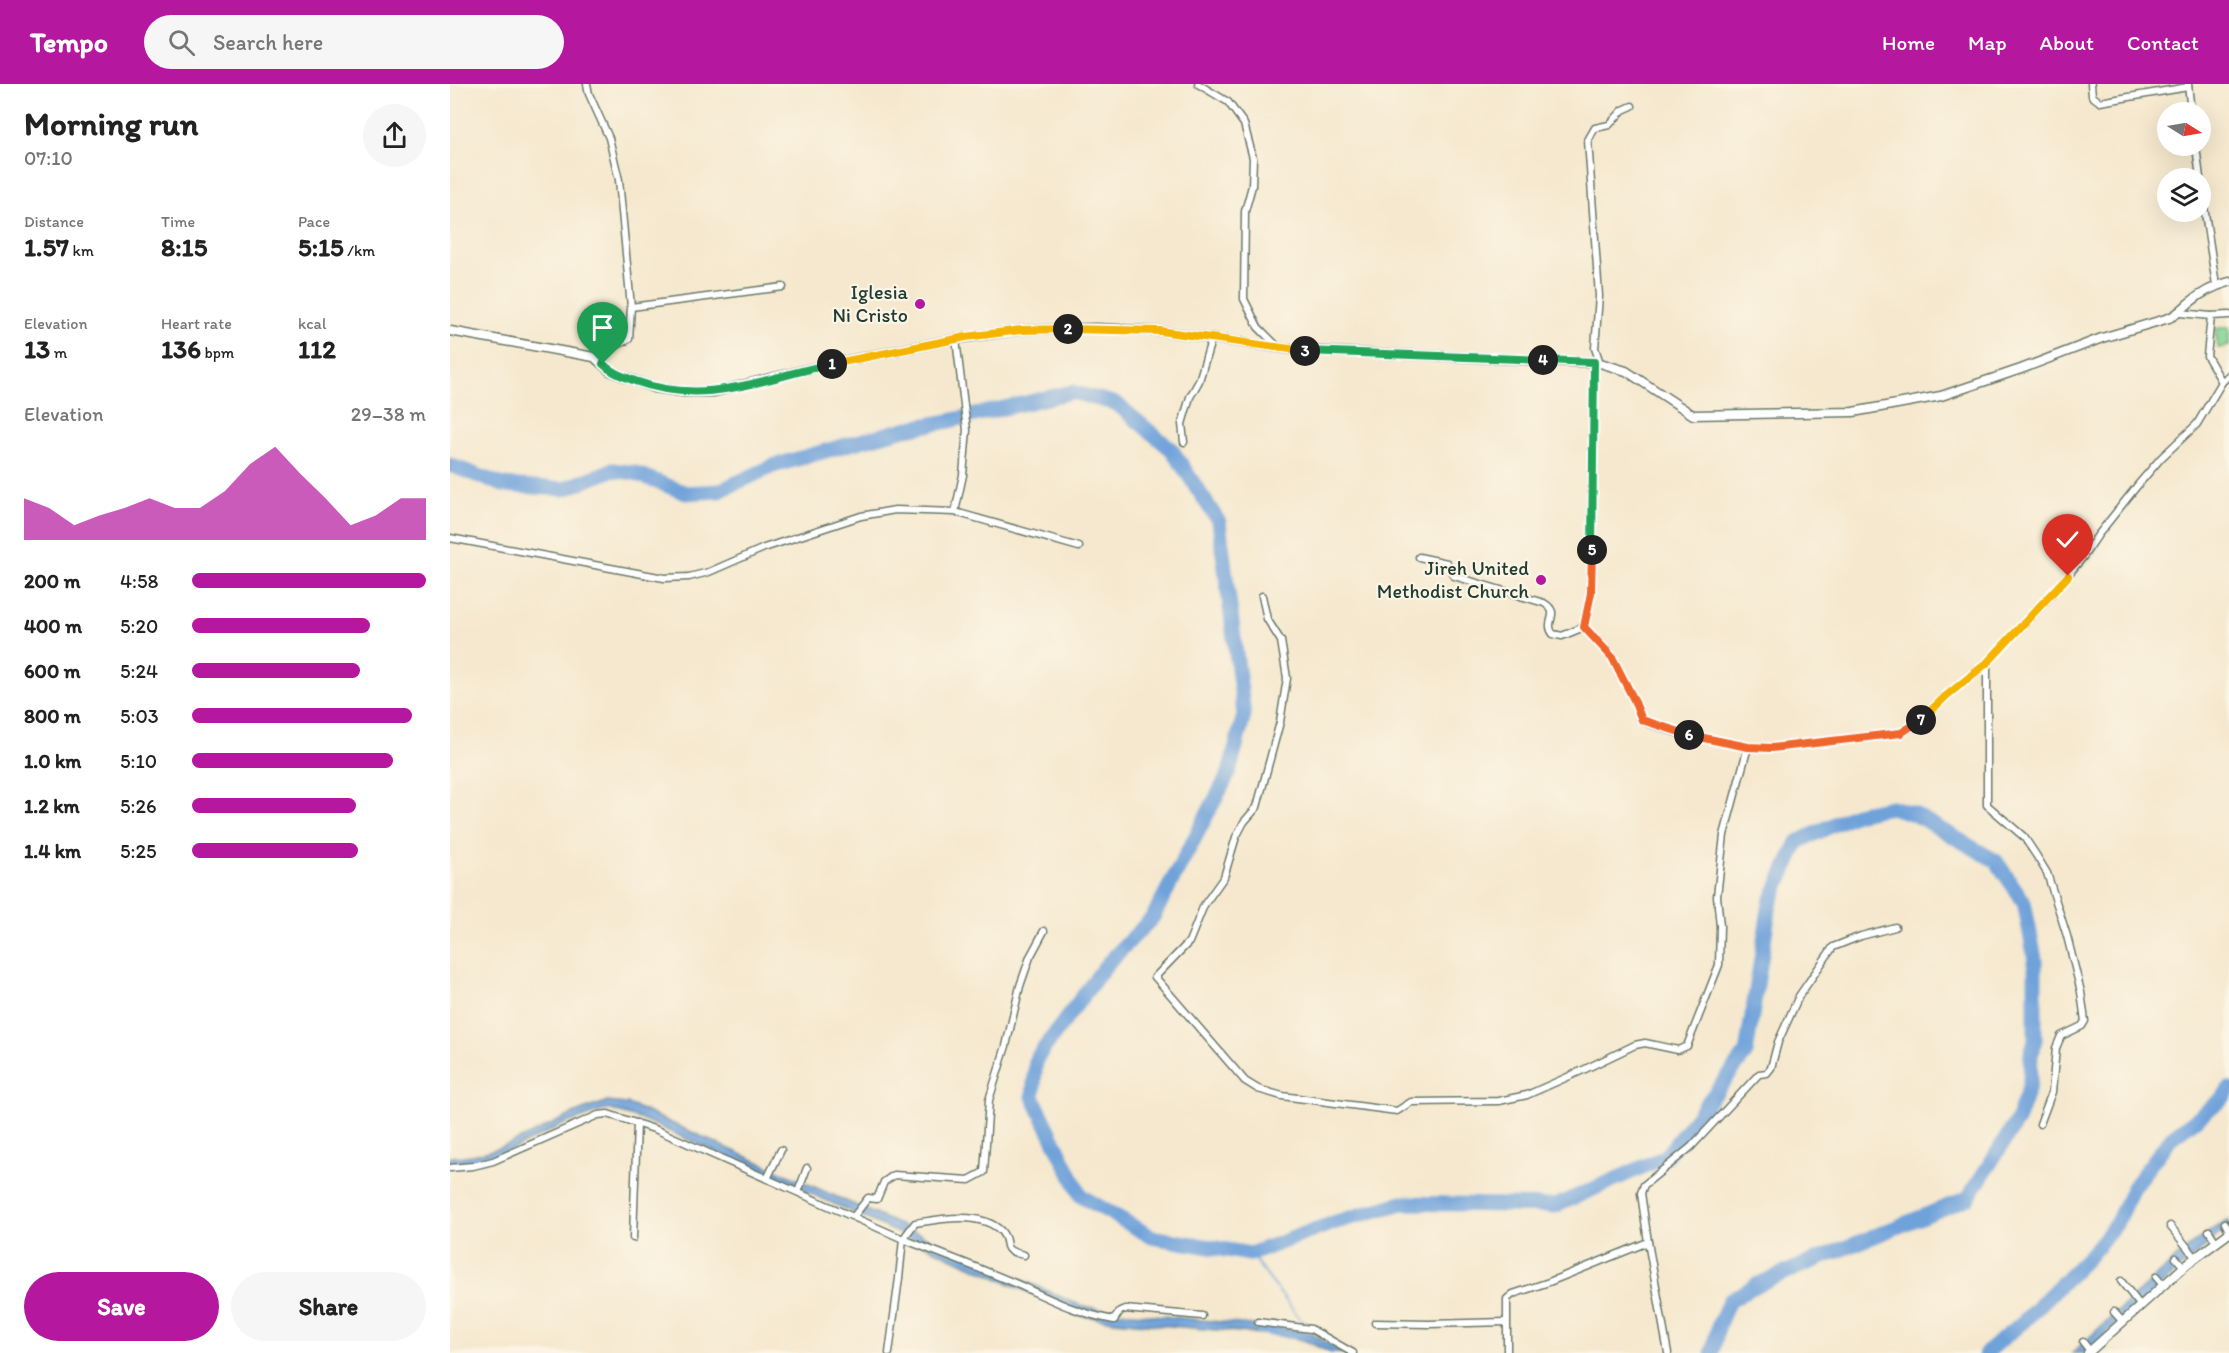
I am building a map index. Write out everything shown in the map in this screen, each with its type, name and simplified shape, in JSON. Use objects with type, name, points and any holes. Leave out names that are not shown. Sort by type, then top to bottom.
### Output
[{"type":"street","points":[[587,84],[589,94],[609,138],[619,180],[631,307],[629,339],[594,357]]},
{"type":"street","points":[[1198,84],[1228,102],[1244,124],[1253,158],[1252,186],[1245,211],[1244,299],[1258,327],[1279,348]]},
{"type":"street","points":[[2091,84],[2092,96],[2100,102],[2188,86],[2190,102]]},
{"type":"street","points":[[1584,627],[1591,593],[1597,362],[1595,348],[1599,296],[1588,140],[1595,128],[1609,125],[1623,110],[1632,106]]},
{"type":"street","points":[[2206,222],[2216,285]]},
{"type":"street","points":[[450,332],[594,357],[610,370],[655,388],[683,392],[714,392],[825,365],[956,339],[1021,330],[1096,328],[1160,331],[1279,348],[1341,353],[1597,362],[1626,371],[1693,416],[1853,412],[1941,396],[2102,338],[2169,318],[2180,313],[2189,303],[2216,285],[2229,282]]},
{"type":"street","points":[[631,307],[783,287]]},
{"type":"street","points":[[2180,313],[2229,315]]},
{"type":"street","points":[[2211,316],[2207,356],[2222,382]]},
{"type":"street","points":[[1185,442],[1182,424],[1190,397],[1199,381],[1212,337]]},
{"type":"street","points":[[955,512],[963,475],[967,430],[956,339]]},
{"type":"street","points":[[1584,627],[1612,657],[1642,720],[1678,733],[1748,747],[1772,748],[1901,733],[1913,727],[1946,696],[1987,663],[2068,576],[2098,534],[2161,458],[2197,423],[2222,382],[2229,375]]},
{"type":"street","points":[[450,538],[679,579],[709,572],[764,548],[861,516],[895,510],[955,512],[1079,547]]},
{"type":"street","points":[[1419,557],[1447,563],[1454,576],[1544,603],[1552,609],[1550,626],[1553,634],[1562,636],[1584,627]]},
{"type":"street","points":[[1262,596],[1267,619],[1281,641],[1287,678],[1280,722],[1257,807],[1244,822],[1236,837],[1224,877],[1204,905],[1189,942],[1155,977],[1245,1082],[1258,1089],[1281,1096],[1397,1111],[1411,1102],[1499,1101],[1527,1095],[1635,1045],[1645,1043],[1678,1050],[1687,1046],[1719,965],[1720,926],[1717,896],[1724,835],[1748,747]]},
{"type":"street","points":[[1987,663],[1987,805],[2024,837],[2047,873],[2067,936],[2081,992],[2085,1021],[2082,1026],[2061,1036],[2056,1048],[2052,1092],[2040,1124]]},
{"type":"street","points":[[1668,1353],[1641,1193],[1644,1185],[1691,1148],[1759,1074],[1771,1068],[1778,1042],[1799,996],[1833,948],[1861,936],[1894,927]]},
{"type":"street","points":[[856,1213],[868,1198],[877,1199],[885,1182],[894,1175],[969,1180],[984,1172],[989,1100],[1006,1046],[1020,986],[1030,957],[1044,931]]},
{"type":"street","points":[[450,1168],[494,1161],[598,1115],[608,1114],[637,1123],[768,1177],[800,1187],[1082,1313],[1114,1320],[1125,1309],[1202,1316]]},
{"type":"street","points":[[633,1238],[637,1123]]},
{"type":"street","points":[[768,1177],[781,1150]]},
{"type":"street","points":[[800,1187],[807,1168]]},
{"type":"street","points":[[889,1353],[906,1235],[915,1223],[955,1217],[990,1224],[1002,1233],[1010,1252],[1024,1255]]},
{"type":"street","points":[[2170,1226],[2195,1257]]},
{"type":"street","points":[[2083,1342],[2089,1351],[2162,1284],[2228,1229]]},
{"type":"street","points":[[2209,1232],[2215,1241]]},
{"type":"street","points":[[1507,1353],[1507,1299],[1513,1294],[1648,1242]]},
{"type":"street","points":[[2176,1258],[2183,1266]]},
{"type":"street","points":[[2156,1277],[2162,1284]]},
{"type":"street","points":[[2121,1281],[2140,1304]]},
{"type":"street","points":[[2114,1312],[2121,1320]]},
{"type":"street","points":[[1258,1322],[1311,1329],[1353,1353]]},
{"type":"street","points":[[1375,1323],[1506,1322]]},
{"type":"green space","points":[[2229,327],[2229,346],[2218,348],[2215,329]]},
{"type":"water","points":[[607,1102],[627,1104],[638,1108],[1079,1305],[1104,1310],[1311,1333],[1343,1353],[1331,1353],[1306,1341],[1285,1336],[1114,1321],[1078,1315],[799,1188],[646,1121],[608,1109],[564,1124],[493,1159],[450,1165],[450,1157],[471,1155],[511,1143],[568,1116]]},
{"type":"water","points":[[2229,1220],[2229,1229],[2217,1236],[2084,1353],[2072,1353],[2184,1251]]},
{"type":"waterway","points":[[450,465],[503,485],[564,489],[612,470],[635,473],[686,493],[719,491],[773,466],[857,442],[1072,392],[1117,404],[1172,450],[1219,522],[1244,715],[1229,773],[1153,917],[1106,965],[1036,1059],[1033,1097],[1081,1196],[1152,1237],[1250,1254],[1336,1222],[1402,1203],[1555,1206],[1665,1157],[1746,1053],[1770,903],[1798,842],[1855,814],[1891,807],[1914,814],[1996,861],[2024,902],[2035,959],[2035,1040],[2031,1054],[2030,1084],[2017,1121],[1968,1198],[1756,1285],[1729,1301],[1719,1324],[1712,1353]]},
{"type":"waterway","points":[[1986,1353],[2024,1321],[2091,1254],[2117,1222],[2133,1187],[2171,1138],[2222,1099],[2229,1089]]},
{"type":"waterway","points":[[1250,1254],[1305,1325]]},
{"type":"waterway","points":[[1258,1333],[1294,1338]]},
{"type":"place","name":"Iglesia Ni Cristo","points":[[920,304]]},
{"type":"place","name":"Jireh United Methodist Church","points":[[1541,580]]},
{"type":"route","points":[[603,364],[622,376],[655,388],[683,392],[714,392],[825,365],[956,339],[1021,330],[1096,328],[1193,334],[1296,350],[1594,362],[1591,593],[1584,627],[1612,657],[1642,720],[1678,733],[1748,747],[1772,748],[1871,738],[1901,733],[1913,727],[1946,696],[1987,663],[2068,576]]}]
